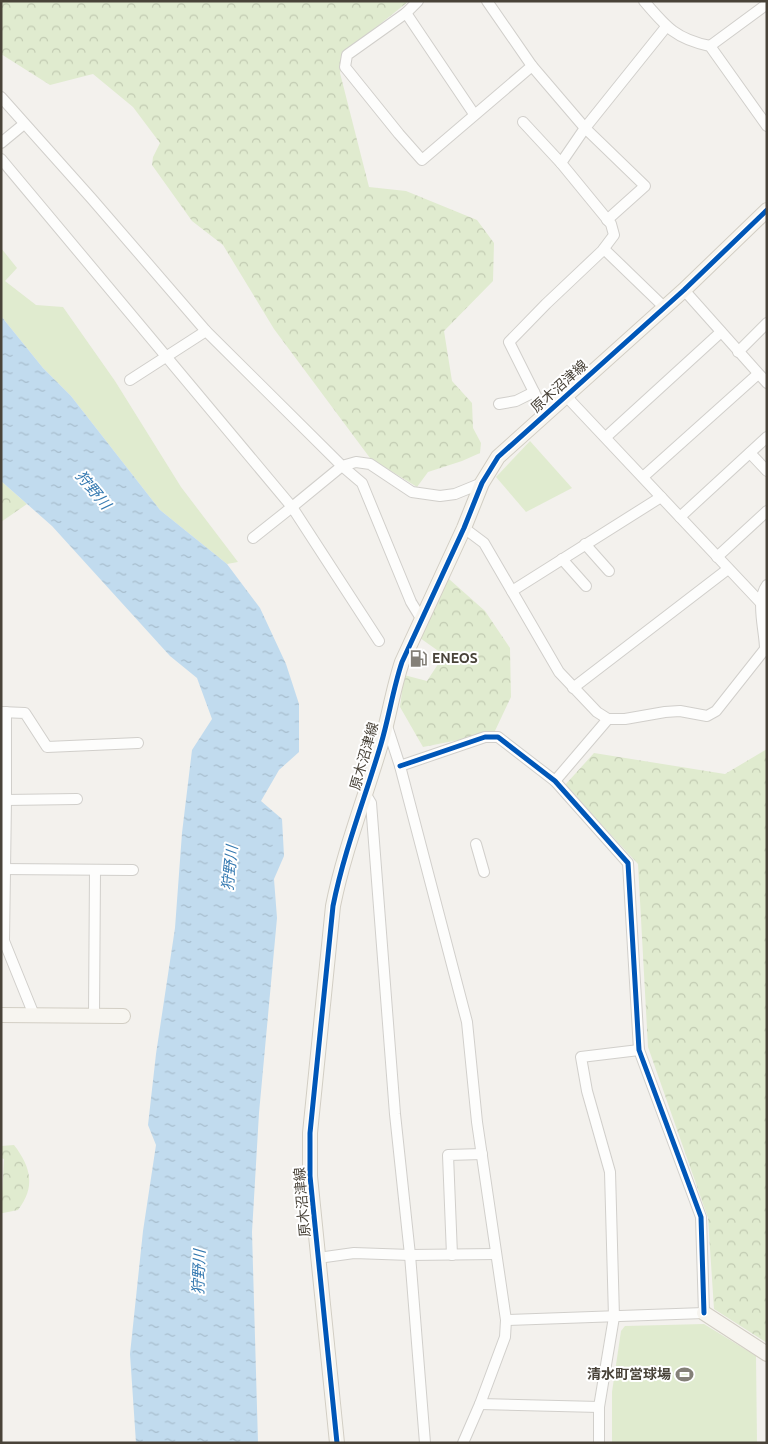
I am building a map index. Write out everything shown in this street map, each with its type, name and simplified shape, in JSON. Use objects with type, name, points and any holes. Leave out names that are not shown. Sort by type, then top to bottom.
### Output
[{"type":"main road","name":"原木沼津線","points":[[337,1443],[310,1176],[310,1134],[333,906],[340,870],[366,793],[402,662],[464,528],[482,482],[498,457],[684,290],[767,210]]},
{"type":"main road","points":[[1,1015],[122,1016]]},
{"type":"main road","points":[[704,1313],[767,1354]]},
{"type":"street","points":[[418,1],[406,13],[346,55],[345,67],[422,160],[532,66]]},
{"type":"street","points":[[487,1],[532,66],[586,128],[645,186],[607,220]]},
{"type":"street","points":[[644,1],[666,27],[693,43],[710,46],[767,126]]},
{"type":"street","points":[[710,46],[767,4]]},
{"type":"street","points":[[406,13],[474,114]]},
{"type":"street","points":[[562,163],[586,128],[666,27]]},
{"type":"street","points":[[1,97],[206,331],[342,466],[362,483],[411,602],[422,620]]},
{"type":"street","points":[[523,122],[562,163],[611,224],[614,235],[604,249],[509,342],[546,414]]},
{"type":"street","points":[[1,143],[24,124]]},
{"type":"street","points":[[1,159],[292,507],[379,642]]},
{"type":"street","points":[[604,249],[664,307]]},
{"type":"street","points":[[684,290],[767,383]]},
{"type":"street","points":[[738,352],[767,323]]},
{"type":"street","points":[[130,380],[206,331]]},
{"type":"street","points":[[606,437],[721,332]]},
{"type":"street","points":[[643,477],[758,374]]},
{"type":"street","points":[[499,404],[516,400],[534,392]]},
{"type":"street","points":[[565,395],[760,602]]},
{"type":"street","points":[[680,517],[767,437]]},
{"type":"street","points":[[750,453],[767,471]]},
{"type":"street","points":[[253,538],[342,466],[356,462],[370,464],[412,492],[440,496],[455,494],[482,482]]},
{"type":"street","points":[[512,591],[661,496]]},
{"type":"street","points":[[717,556],[767,511]]},
{"type":"street","points":[[464,528],[484,542],[559,672],[597,712],[608,720],[680,711],[707,716],[716,711],[765,649],[760,602],[762,591],[767,585]]},
{"type":"street","points":[[585,544],[609,571]]},
{"type":"street","points":[[562,559],[586,586]]},
{"type":"street","points":[[573,688],[728,569]]},
{"type":"street","points":[[34,1015],[4,941],[4,712],[24,713],[47,747],[138,743]]},
{"type":"street","points":[[556,781],[608,720]]},
{"type":"street","points":[[386,722],[400,766],[467,1022],[482,1154],[506,1320],[505,1337],[463,1443]]},
{"type":"street","points":[[400,766],[485,737],[498,737],[556,781],[628,863],[638,1050],[701,1216],[704,1313],[506,1320]]},
{"type":"street","points":[[366,793],[371,803],[395,1114],[410,1255],[425,1443]]},
{"type":"street","points":[[4,794],[77,799]]},
{"type":"street","points":[[476,844],[484,872]]},
{"type":"street","points":[[3,869],[134,870]]},
{"type":"street","points":[[94,1016],[95,870]]},
{"type":"street","points":[[599,1443],[599,1407],[614,1317],[610,1172],[587,1091],[581,1057],[638,1050]]},
{"type":"street","points":[[452,1255],[448,1155],[482,1154]]},
{"type":"street","points":[[318,1258],[354,1253],[410,1255],[496,1254]]},
{"type":"street","points":[[480,1404],[599,1407]]},
{"type":"green space","points":[[1,1],[409,1],[345,52],[340,73],[369,187],[406,191],[477,220],[494,243],[493,281],[444,331],[452,381],[472,403],[473,428],[481,443],[480,453],[428,472],[417,487],[370,458],[274,329],[223,245],[192,221],[152,165],[153,157],[160,143],[133,107],[93,74],[50,85],[1,54]]},
{"type":"green space","points":[[1,248],[17,268],[5,281],[36,305],[63,307],[115,381],[181,487],[238,562],[227,564],[160,510],[71,396],[43,368],[1,316]]},
{"type":"green space","points":[[530,441],[572,488],[526,512],[496,477]]},
{"type":"green space","points":[[1,481],[27,504],[1,522]]},
{"type":"green space","points":[[449,579],[485,611],[510,648],[511,697],[494,733],[423,747],[400,707],[404,675],[427,681],[444,655],[420,638],[432,607]]},
{"type":"green space","points":[[767,749],[767,1343],[714,1309],[708,1218],[648,1047],[638,864],[565,785],[594,753],[725,774]]},
{"type":"green space","points":[[14,1145],[27,1169],[29,1185],[24,1202],[18,1210],[1,1213],[4,1159],[1,1158],[1,1146]]},
{"type":"green space","name":"清水町営球場","points":[[704,1324],[756,1356],[757,1443],[612,1443],[612,1392],[621,1331],[625,1326]]},
{"type":"water","name":"狩野川","points":[[1,316],[43,368],[71,396],[160,510],[227,564],[260,608],[286,664],[299,704],[299,752],[279,770],[261,801],[282,819],[284,856],[274,879],[277,918],[259,1113],[252,1232],[258,1443],[136,1443],[130,1354],[143,1231],[156,1145],[148,1125],[156,1054],[175,928],[182,833],[192,750],[212,719],[197,678],[170,656],[52,526],[1,481]]},
{"type":"cycle path","points":[[337,1443],[310,1176],[310,1133],[333,906],[349,845],[381,744],[402,662],[464,528],[482,483],[498,457],[684,290],[767,210]]},
{"type":"cycle path","points":[[400,766],[485,737],[498,737],[555,781],[628,863],[639,1050],[701,1217],[704,1313]]},
{"type":"place","name":"ENEOS","points":[[418,658]]},
{"type":"place","name":"清水町営球場","points":[[685,1374]]}]
